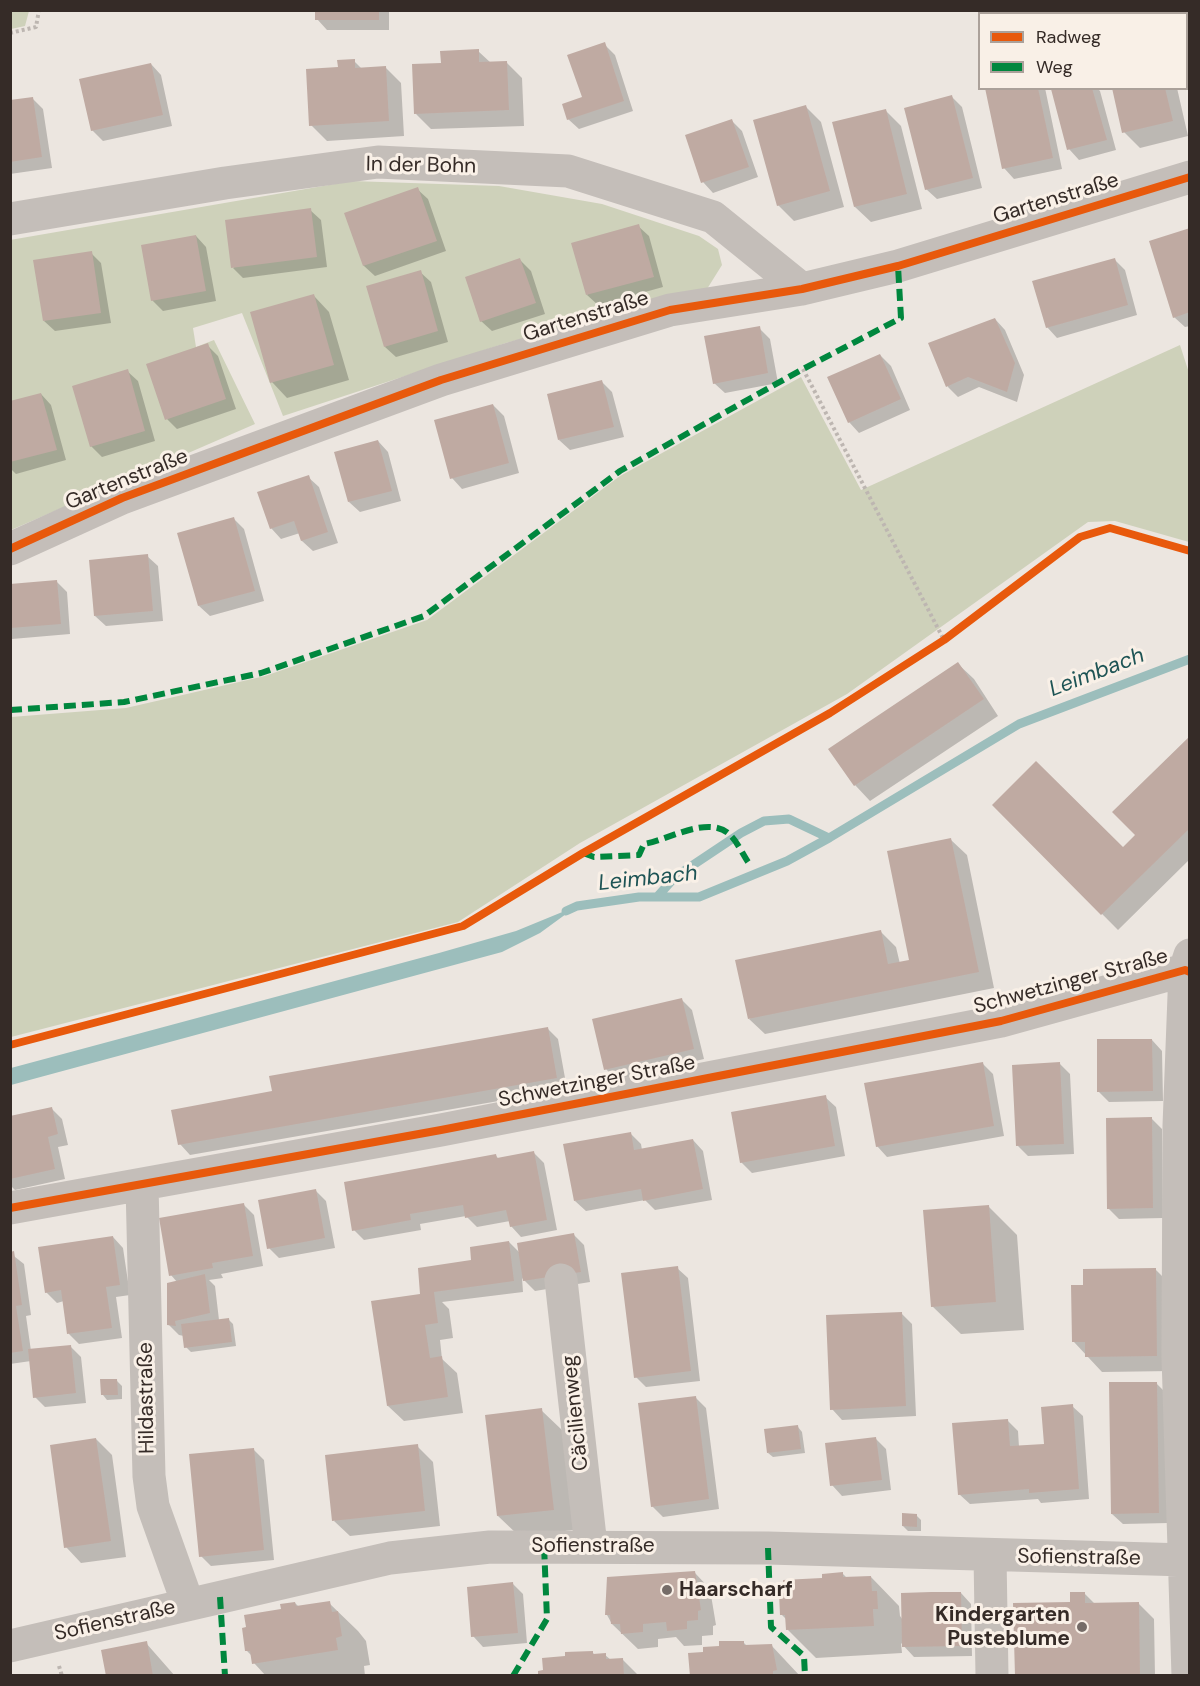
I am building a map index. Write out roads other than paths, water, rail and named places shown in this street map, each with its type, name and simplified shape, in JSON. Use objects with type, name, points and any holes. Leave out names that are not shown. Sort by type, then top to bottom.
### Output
[{"type":"street","name":"In der Bohn","points":[[10,219],[225,183],[378,162],[568,171],[713,217],[802,288]]},
{"type":"street","name":"Gartenstraße","points":[[10,549],[122,498],[441,380],[670,310],[802,288],[898,266],[1190,177]]},
{"type":"street","name":"Schwetzinger Straße","points":[[10,1208],[142,1185],[1001,1021],[1188,966]]},
{"type":"street","points":[[1188,966],[1179,1126],[1184,1356],[1185,1560],[1189,1605],[1188,1676]]},
{"type":"street","name":"Hildastraße","points":[[142,1185],[149,1476],[153,1506],[188,1604]]},
{"type":"street","name":"Cäcilienweg","points":[[561,1280],[591,1546]]},
{"type":"street","name":"Sofienstraße","points":[[10,1646],[390,1558],[490,1547],[768,1548],[1185,1560]]},
{"type":"street","points":[[990,1556],[992,1676]]},
{"type":"water","points":[[577,906],[540,933],[502,952],[11,1085],[11,1068],[516,931]]},
{"type":"waterway","name":"Leimbach","points":[[566,911],[577,906],[639,897],[699,897],[787,861],[1019,724],[1190,659]]},
{"type":"waterway","points":[[657,897],[675,877],[741,833],[764,821],[789,819],[829,838]]},
{"type":"place","name":"Haarscharf","points":[[667,1590]]},
{"type":"place","name":"Kindergarten Pusteblume","points":[[1082,1627]]}]
